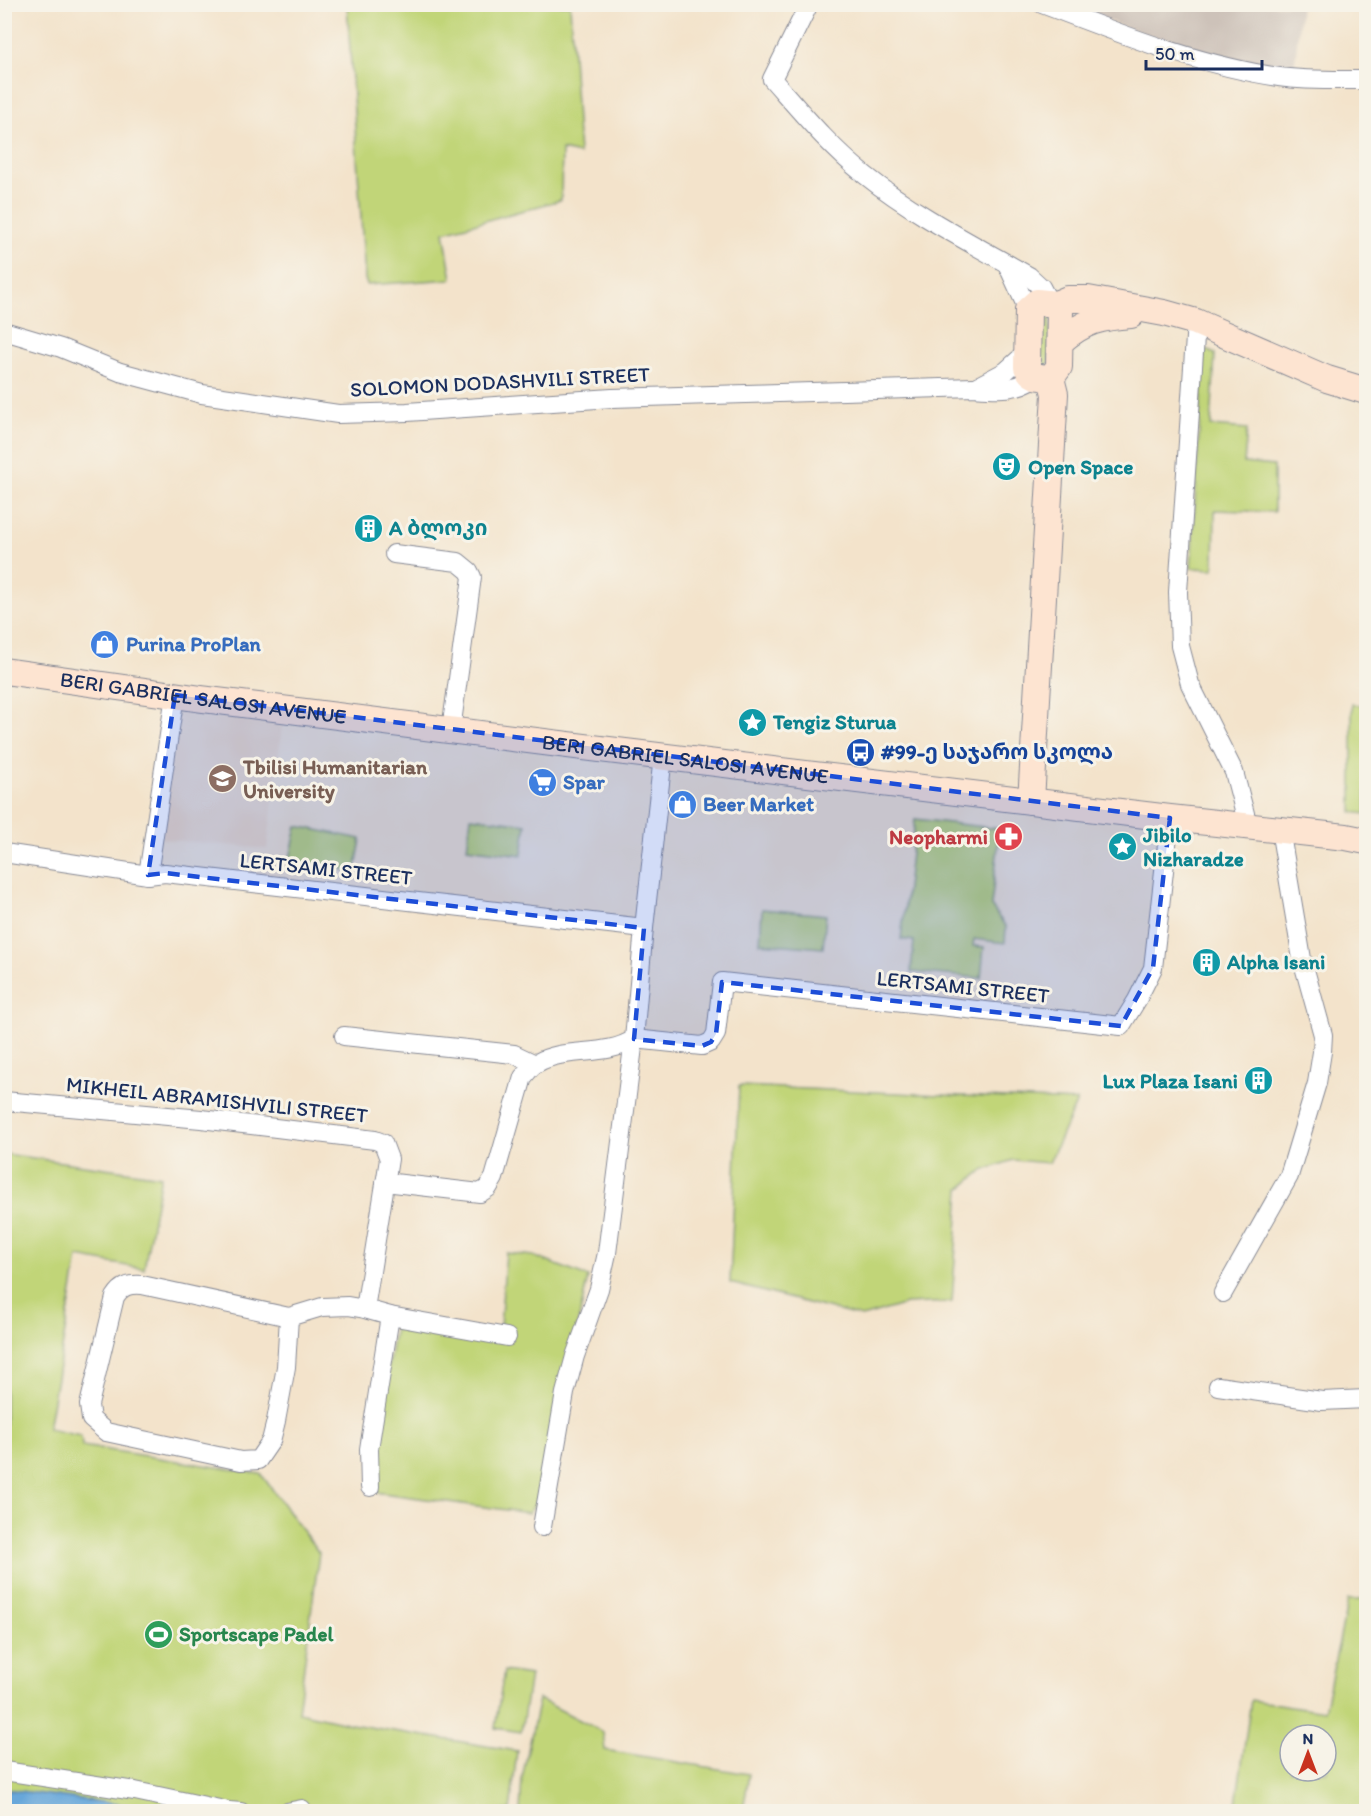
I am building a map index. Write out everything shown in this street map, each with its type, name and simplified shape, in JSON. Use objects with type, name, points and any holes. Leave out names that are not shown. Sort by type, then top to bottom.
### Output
[{"type":"main road","points":[[1044,305],[1088,299],[1164,313],[1196,322],[1327,380],[1366,392]]},
{"type":"main road","points":[[1044,305],[1060,310],[1061,340],[1059,367],[1044,377]]},
{"type":"main road","points":[[1031,801],[1055,394],[1044,377],[1030,372],[1027,367],[1026,353],[1044,305]]},
{"type":"main road","points":[[1061,340],[1075,328],[1099,319],[1164,313]]},
{"type":"main road","name":"BERI GABRIEL SALOSI AVENUE","points":[[4,671],[451,730],[1366,841]]},
{"type":"street","points":[[809,4],[772,80],[826,140],[866,175],[936,224],[1029,276],[1041,287],[1044,305]]},
{"type":"street","points":[[1042,4],[1193,58],[1242,70],[1281,77],[1366,80]]},
{"type":"street","points":[[1196,322],[1178,592],[1180,646],[1190,684],[1234,772],[1248,825]]},
{"type":"street","name":"SOLOMON DODASHVILI STREET","points":[[4,331],[61,348],[120,372],[202,394],[338,414],[407,412],[612,398],[974,387],[1012,389],[1044,377]]},
{"type":"street","name":"SOLOMON DODASHVILI STREET","points":[[974,387],[1006,371],[1026,353]]},
{"type":"street","points":[[394,554],[458,562],[469,571],[472,577],[451,730]]},
{"type":"street","points":[[148,875],[175,695]]},
{"type":"street","points":[[542,1527],[565,1393],[575,1356],[599,1289],[607,1253],[634,1039],[663,756]]},
{"type":"street","name":"LERTSAMI STREET","points":[[634,1039],[702,1046],[711,1042],[716,1034],[722,982],[1121,1026],[1153,968],[1170,818]]},
{"type":"street","points":[[1223,1293],[1289,1176],[1317,1083],[1322,1052],[1323,1035],[1302,959],[1280,829]]},
{"type":"street","name":"LERTSAMI STREET","points":[[4,853],[148,875],[165,873],[644,928]]},
{"type":"street","points":[[344,1036],[514,1054],[535,1064]]},
{"type":"street","points":[[385,1182],[480,1193],[488,1188],[494,1178],[524,1077],[535,1064],[550,1057],[622,1047],[634,1039]]},
{"type":"street","name":"MIKHEIL ABRAMISHVILI STREET","points":[[4,1101],[201,1119],[375,1140],[383,1143],[389,1159],[365,1309]]},
{"type":"street","points":[[289,1317],[286,1367],[276,1420],[271,1441],[258,1460],[241,1461],[106,1432],[91,1419],[89,1405],[115,1297],[121,1288],[130,1284],[289,1317],[322,1306],[365,1309],[390,1316],[507,1337]]},
{"type":"street","points":[[370,1487],[369,1449],[390,1316]]},
{"type":"street","points":[[1218,1386],[1322,1401],[1366,1399]]},
{"type":"street","points":[[4,1771],[135,1791],[241,1812]]},
{"type":"highlighted area","points":[[175,695],[1170,818],[1153,968],[1121,1026],[722,982],[716,1034],[711,1042],[702,1046],[634,1039],[644,928],[165,873],[148,875]]},
{"type":"shaded area","points":[[1063,5],[1301,5],[1294,70],[1253,64],[1190,49]]},
{"type":"shaded area","name":"Tbilisi Humanitarian University","points":[[177,707],[283,720],[267,849],[162,839]]},
{"type":"green space","points":[[347,5],[570,5],[579,154],[562,150],[561,200],[444,232],[452,279],[367,285]]},
{"type":"green space","points":[[1035,315],[1050,315],[1049,364],[1037,367]]},
{"type":"green space","points":[[1204,349],[1215,354],[1211,426],[1247,429],[1244,463],[1274,466],[1274,512],[1215,510],[1214,569],[1191,568]]},
{"type":"green space","points":[[1352,704],[1366,706],[1366,814],[1352,812]]},
{"type":"green space","points":[[471,817],[526,824],[522,855],[467,848]]},
{"type":"green space","points":[[915,819],[1000,829],[991,906],[1006,927],[1005,943],[974,939],[973,946],[984,947],[981,978],[911,972],[914,941],[901,939]]},
{"type":"green space","points":[[297,826],[361,839],[355,872],[290,859]]},
{"type":"green space","points":[[762,909],[826,915],[823,948],[760,943]]},
{"type":"green space","points":[[739,1086],[1077,1101],[1049,1163],[1013,1160],[982,1171],[960,1189],[952,1302],[906,1304],[862,1317],[730,1283]]},
{"type":"green space","points":[[5,1154],[161,1176],[144,1269],[78,1257],[48,1429],[81,1436],[82,1446],[261,1474],[319,1553],[298,1712],[351,1724],[517,1751],[510,1811],[169,1812],[5,1789]]},
{"type":"green space","points":[[506,1253],[533,1256],[588,1277],[540,1497],[529,1513],[375,1492],[378,1427],[396,1321],[499,1339]]},
{"type":"green space","points":[[1348,1600],[1366,1600],[1366,1811],[1235,1811],[1251,1700],[1324,1711]]},
{"type":"green space","points":[[504,1671],[530,1675],[521,1732],[495,1728]]},
{"type":"green space","points":[[539,1699],[603,1732],[605,1750],[749,1774],[743,1811],[520,1811],[522,1778]]},
{"type":"water","points":[[5,1789],[169,1811],[5,1811]]},
{"type":"place","name":"Open Space","points":[[1007,467]]},
{"type":"place","name":"A ბლოკი","points":[[368,528]]},
{"type":"place","name":"Purina ProPlan","points":[[105,644]]},
{"type":"place","name":"Tengiz Sturua","points":[[752,722]]},
{"type":"place","name":"#99-ე საჯარო სკოლა","points":[[860,752]]},
{"type":"place","name":"Tbilisi Humanitarian University","points":[[222,779]]},
{"type":"place","name":"Spar","points":[[542,782]]},
{"type":"place","name":"Beer Market","points":[[682,804]]},
{"type":"place","name":"Neopharmi","points":[[1009,837]]},
{"type":"place","name":"Jibilo Nizharadze","points":[[1122,847]]},
{"type":"place","name":"Alpha Isani","points":[[1206,962]]},
{"type":"place","name":"Lux Plaza Isani","points":[[1259,1081]]},
{"type":"place","name":"Sportscape Padel","points":[[158,1634]]}]
